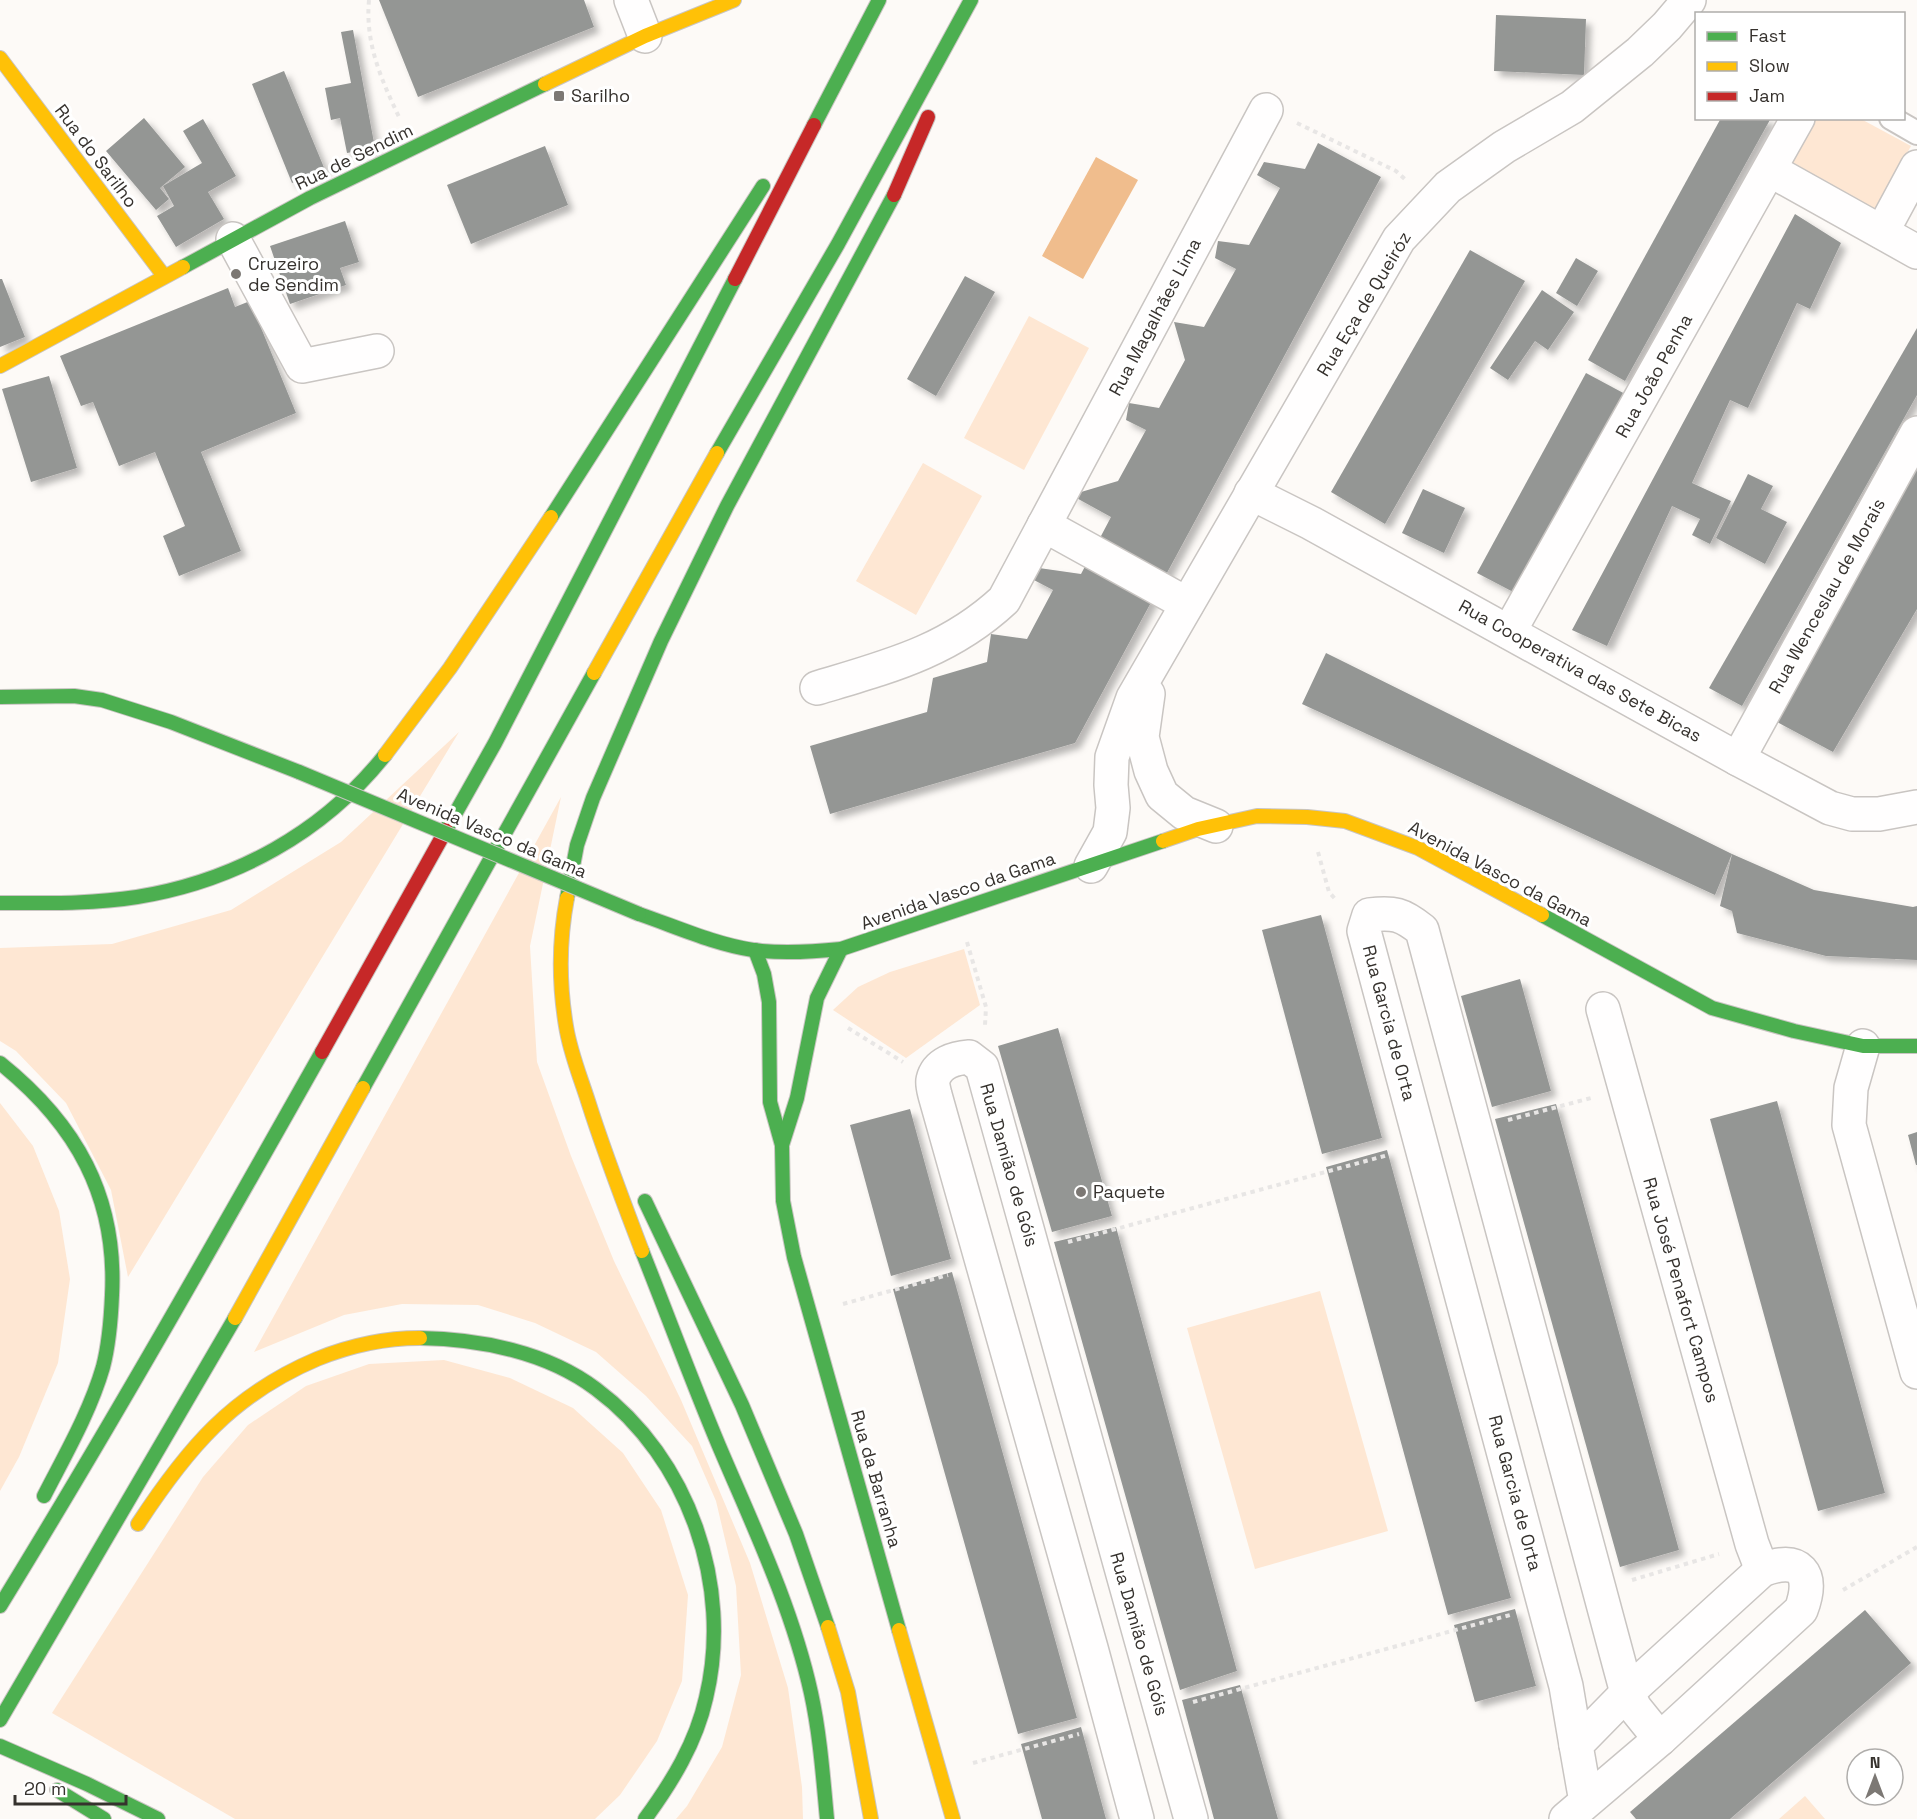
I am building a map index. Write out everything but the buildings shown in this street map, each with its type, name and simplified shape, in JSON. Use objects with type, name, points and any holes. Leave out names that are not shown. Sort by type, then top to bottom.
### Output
[{"type":"main road","name":"Rua de Sendim","points":[[0,366],[310,198],[645,36],[734,0]]},
{"type":"main road","points":[[0,1606],[79,1478],[187,1292],[495,743],[879,0]]},
{"type":"main road","points":[[0,1720],[230,1326],[715,457],[838,244],[971,0]]},
{"type":"main road","points":[[951,65],[979,0]]},
{"type":"main road","points":[[784,152],[868,23]]},
{"type":"main road","name":"Rua do Sarilho","points":[[0,58],[164,276]]},
{"type":"main road","points":[[827,1819],[821,1748],[811,1692],[793,1629],[759,1538],[718,1444],[610,1169],[573,1056],[566,1026],[562,986],[562,923],[577,845],[593,798],[661,641],[727,506],[899,185],[932,109]]},
{"type":"main road","points":[[0,903],[72,903],[141,897],[189,886],[228,873],[269,853],[319,821],[376,767],[409,727],[528,554],[771,172]]},
{"type":"main road","name":"Avenida Vasco da Gama","points":[[0,697],[64,696],[102,700],[171,722],[299,772],[639,914],[722,943],[755,950],[795,953],[842,949],[1198,829],[1257,816],[1308,817],[1345,821],[1418,848],[1712,1008],[1794,1031],[1863,1046],[1917,1046]]},
{"type":"main road","name":"Rua da Barranha","points":[[782,1145],[797,1098],[814,1007],[842,949]]},
{"type":"main road","name":"Rua da Barranha","points":[[755,950],[764,974],[769,1002],[770,1102],[782,1145],[783,1201],[794,1257],[953,1819]]},
{"type":"main road","points":[[573,1056],[616,1141]]},
{"type":"main road","points":[[0,1063],[38,1096],[67,1131],[89,1170],[101,1201],[112,1246],[113,1286],[110,1333],[100,1374],[82,1421],[39,1506]]},
{"type":"main road","points":[[636,1184],[742,1405],[796,1534],[828,1622],[848,1692],[871,1819]]},
{"type":"main road","points":[[134,1532],[156,1496],[189,1452],[220,1419],[249,1395],[321,1356],[362,1344],[400,1338],[442,1337],[483,1343],[520,1353],[558,1368],[595,1389],[627,1416],[655,1447],[677,1481],[693,1518],[707,1562],[714,1605],[714,1642],[710,1682],[700,1721],[684,1761],[645,1819]]},
{"type":"main road","points":[[0,1730],[72,1625]]},
{"type":"main road","points":[[0,1746],[87,1784],[158,1819]]},
{"type":"main road","points":[[0,1757],[28,1773]]},
{"type":"main road","points":[[46,1783],[104,1819]]},
{"type":"street","points":[[631,0],[645,36]]},
{"type":"street","name":"Rua Eça de Queiróz","points":[[1091,866],[1110,832],[1113,808],[1112,757],[1133,698],[1400,239],[1448,187],[1504,147],[1572,107],[1640,52],[1668,26],[1689,0]]},
{"type":"street","name":"Rua Magalhães Lima","points":[[817,688],[891,666],[944,644],[967,630],[1004,600],[1266,110]]},
{"type":"street","name":"Rua João Penha","points":[[1509,632],[1797,120]]},
{"type":"street","points":[[1882,232],[1917,167]]},
{"type":"street","points":[[1770,170],[1917,252]]},
{"type":"street","points":[[233,239],[302,366],[377,351]]},
{"type":"street","name":"Rua Wenceslau de Morais","points":[[1737,759],[1917,433]]},
{"type":"street","name":"Rua Cooperativa das Sete Bicas","points":[[1251,493],[1311,523],[1737,759],[1830,808],[1852,814],[1880,814],[1917,807]]},
{"type":"street","points":[[1044,525],[1187,604]]},
{"type":"street","name":"Rua Eça de Queiróz","points":[[1154,663],[1146,699],[1142,737],[1151,771],[1162,795],[1184,813],[1216,826]]},
{"type":"street","name":"Rua Garcia de Orta","points":[[1576,1745],[1566,1686],[1545,1605],[1364,931],[1369,915],[1390,913],[1409,920],[1422,930],[1627,1693]]},
{"type":"street","name":"Rua José Penafort Campos","points":[[1603,1009],[1757,1557]]},
{"type":"street","points":[[1863,1046],[1851,1088],[1849,1125],[1917,1372]]},
{"type":"street","name":"Rua Damião de Góis","points":[[933,1080],[940,1069],[952,1059],[969,1057],[982,1067],[1191,1819]]},
{"type":"street","points":[[933,1080],[935,1095],[1137,1819]]},
{"type":"street","points":[[1757,1557],[1776,1564],[1798,1567],[1808,1587],[1802,1610],[1576,1810],[1576,1745],[1757,1557]]},
{"type":"street","points":[[1627,1693],[1635,1708],[1660,1738]]},
{"type":"lane","points":[[1894,120],[1917,133]]},
{"type":"path","points":[[369,0],[371,47],[380,78],[413,148]]},
{"type":"path","points":[[1266,110],[1290,119],[1396,171],[1432,204]]},
{"type":"path","points":[[1308,817],[1329,892],[1364,931]]},
{"type":"path","points":[[958,910],[986,1007],[982,1067]]},
{"type":"path","points":[[814,1007],[933,1080]]},
{"type":"path","points":[[1476,1129],[1625,1088]]},
{"type":"path","points":[[1033,1252],[1422,1145]]},
{"type":"path","points":[[810,1313],[984,1266]]},
{"type":"path","points":[[1802,1610],[1861,1581],[1917,1547]]},
{"type":"path","points":[[1599,1590],[1757,1557]]},
{"type":"path","points":[[1161,1711],[1545,1605]]},
{"type":"path","points":[[940,1773],[1111,1726]]},
{"type":"shaded area","points":[[1815,120],[1863,120],[1911,146],[1875,211],[1790,164]]},
{"type":"shaded area","points":[[1096,157],[1138,180],[1083,279],[1042,256]]},
{"type":"shaded area","points":[[1029,316],[1089,348],[1024,470],[964,438]]},
{"type":"shaded area","points":[[923,463],[982,496],[916,615],[856,581]]},
{"type":"shaded area","points":[[459,732],[128,1277],[111,1190],[66,1103],[16,1051],[0,1041],[0,948],[112,944],[231,910],[341,842]]},
{"type":"shaded area","points":[[561,797],[530,946],[537,1062],[571,1156],[614,1261],[681,1400],[750,1563],[788,1688],[802,1787],[803,1819],[676,1819],[687,1806],[722,1747],[741,1675],[736,1586],[716,1501],[692,1446],[646,1396],[596,1352],[535,1323],[478,1305],[402,1304],[344,1315],[254,1352]]},
{"type":"shaded area","points":[[964,949],[980,1005],[906,1058],[833,1010],[858,987],[890,972]]},
{"type":"shaded area","points":[[0,1103],[33,1146],[59,1211],[70,1279],[58,1363],[19,1457],[0,1491]]},
{"type":"shaded area","points":[[1320,1291],[1388,1531],[1255,1569],[1187,1328]]},
{"type":"shaded area","points":[[444,1360],[510,1378],[573,1408],[623,1453],[661,1510],[688,1595],[682,1681],[657,1741],[620,1795],[595,1819],[235,1819],[52,1713],[203,1477],[248,1425],[306,1386],[369,1364]]},
{"type":"shaded area","points":[[1805,1796],[1825,1819],[1779,1819]]},
{"type":"traffic: fast","points":[[814,125],[879,0]]},
{"type":"traffic: fast","points":[[717,453],[838,244],[971,0]]},
{"type":"traffic: fast","points":[[183,267],[310,198],[545,84]]},
{"type":"traffic: fast","points":[[551,517],[763,186]]},
{"type":"traffic: fast","points":[[567,898],[577,845],[593,798],[661,641],[727,506],[894,195]]},
{"type":"traffic: fast","points":[[446,830],[495,743],[735,279]]},
{"type":"traffic: fast","points":[[363,1088],[594,673]]},
{"type":"traffic: fast","points":[[0,697],[74,696],[102,700],[171,722],[299,772]]},
{"type":"traffic: fast","points":[[0,903],[69,903],[137,897],[173,890],[242,866],[275,849],[334,808],[361,783],[385,755]]},
{"type":"traffic: fast","points":[[299,772],[639,914]]},
{"type":"traffic: fast","points":[[639,914],[710,939],[753,950],[797,952],[841,949],[1163,841]]},
{"type":"traffic: fast","points":[[1542,915],[1712,1008],[1794,1031],[1863,1046],[1917,1046]]},
{"type":"traffic: fast","points":[[782,1145],[797,1098],[817,998],[841,949]]},
{"type":"traffic: fast","points":[[755,950],[764,974],[769,1002],[770,1102],[782,1145],[783,1201],[794,1257],[899,1630]]},
{"type":"traffic: fast","points":[[0,1606],[204,1261],[322,1052]]},
{"type":"traffic: fast","points":[[0,1063],[27,1086],[70,1137],[99,1194],[112,1259],[110,1322],[103,1367],[84,1417],[44,1496]]},
{"type":"traffic: fast","points":[[645,1201],[742,1405],[796,1534],[828,1627]]},
{"type":"traffic: fast","points":[[642,1251],[709,1422],[783,1598],[803,1661],[814,1708],[827,1819]]},
{"type":"traffic: fast","points":[[0,1720],[235,1318]]},
{"type":"traffic: fast","points":[[420,1338],[466,1341],[512,1350],[535,1357],[577,1376],[629,1417],[656,1451],[679,1488],[696,1527],[708,1569],[713,1612],[713,1655],[706,1698],[696,1731],[674,1776],[645,1819]]},
{"type":"traffic: fast","points":[[0,1746],[87,1784],[158,1819]]},
{"type":"traffic: fast","points":[[57,1790],[104,1819]]},
{"type":"traffic: slow","points":[[545,84],[645,36],[734,0]]},
{"type":"traffic: slow","points":[[0,58],[164,276]]},
{"type":"traffic: slow","points":[[0,366],[183,267]]},
{"type":"traffic: slow","points":[[594,673],[717,453]]},
{"type":"traffic: slow","points":[[385,755],[450,668],[551,517]]},
{"type":"traffic: slow","points":[[1163,841],[1198,829],[1257,816],[1307,817],[1345,821],[1418,848],[1542,915]]},
{"type":"traffic: slow","points":[[567,898],[562,930],[561,962],[562,994],[568,1036],[601,1139],[642,1251]]},
{"type":"traffic: slow","points":[[235,1318],[363,1088]]},
{"type":"traffic: slow","points":[[138,1524],[194,1448],[236,1407],[260,1389],[287,1373],[342,1350],[380,1341],[420,1338]]},
{"type":"traffic: slow","points":[[828,1627],[848,1692],[871,1819]]},
{"type":"traffic: slow","points":[[899,1630],[953,1819]]},
{"type":"traffic: jam","points":[[894,195],[928,117]]},
{"type":"traffic: jam","points":[[735,279],[814,125]]},
{"type":"traffic: jam","points":[[322,1052],[446,830]]},
{"type":"place","name":"Sarilho","points":[[559,96]]},
{"type":"place","name":"Cruzeiro de Sendim","points":[[236,274]]},
{"type":"place","name":"Paquete","points":[[1081,1192]]}]
